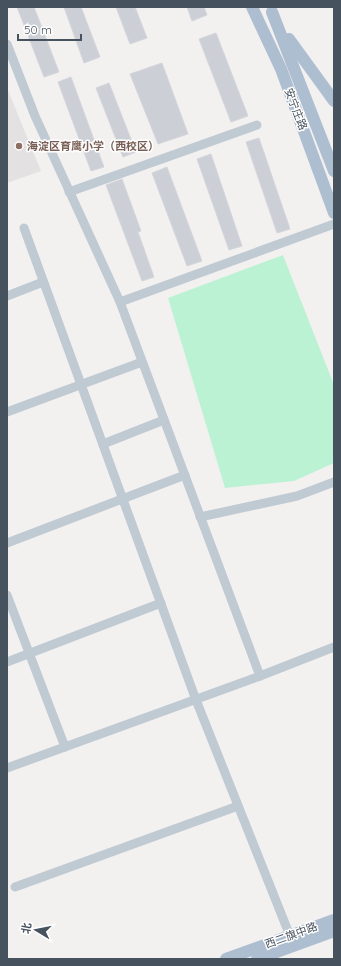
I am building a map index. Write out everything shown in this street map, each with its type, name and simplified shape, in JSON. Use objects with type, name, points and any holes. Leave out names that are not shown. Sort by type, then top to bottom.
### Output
[{"type":"main road","name":"安宁庄路","points":[[252,7],[281,69],[334,213]]},
{"type":"main road","name":"安宁庄路","points":[[271,9],[304,62],[334,101]]},
{"type":"main road","name":"安宁庄路","points":[[271,9],[334,171]]},
{"type":"main road","name":"西二旗中路","points":[[226,959],[334,920]]},
{"type":"main road","name":"西二旗中路","points":[[257,959],[334,931]]},
{"type":"street","points":[[7,44],[35,116],[120,302],[260,676]]},
{"type":"street","points":[[69,192],[257,125]]},
{"type":"street","points":[[120,302],[334,224]]},
{"type":"street","points":[[24,228],[196,700],[290,936]]},
{"type":"street","points":[[7,296],[43,282]]},
{"type":"street","points":[[7,412],[142,362]]},
{"type":"street","points":[[103,444],[164,420]]},
{"type":"street","points":[[7,543],[185,475]]},
{"type":"street","points":[[200,517],[297,496],[334,482]]},
{"type":"street","points":[[7,595],[66,747]]},
{"type":"street","points":[[7,662],[161,603]]},
{"type":"street","points":[[7,768],[196,700],[334,647]]},
{"type":"street","points":[[16,887],[238,806]]},
{"type":"shaded area","name":"海淀区育鹰小学（西校区）","points":[[7,88],[41,171],[7,183]]},
{"type":"green space","points":[[283,255],[334,385],[334,463],[294,481],[225,488],[168,298]]},
{"type":"building","points":[[17,7],[34,7],[59,72],[44,77]]},
{"type":"building","points":[[64,7],[81,7],[100,57],[84,63]]},
{"type":"building","points":[[116,7],[135,7],[147,38],[130,44]]},
{"type":"building","points":[[187,7],[204,7],[207,15],[192,21]]},
{"type":"building","points":[[216,33],[248,116],[231,122],[199,39]]},
{"type":"building","points":[[162,63],[188,134],[158,144],[130,74]]},
{"type":"building","points":[[71,77],[104,167],[91,171],[58,82]]},
{"type":"building","points":[[109,83],[136,152],[123,157],[96,88]]},
{"type":"building","points":[[259,138],[290,229],[277,233],[246,142]]},
{"type":"building","points":[[211,154],[242,246],[229,250],[197,159]]},
{"type":"building","points":[[167,167],[202,261],[187,266],[152,173]]},
{"type":"building","points":[[122,179],[141,231],[138,232],[154,277],[142,281],[106,185]]},
{"type":"place","name":"海淀区育鹰小学（西校区）","points":[[19,146]]}]
